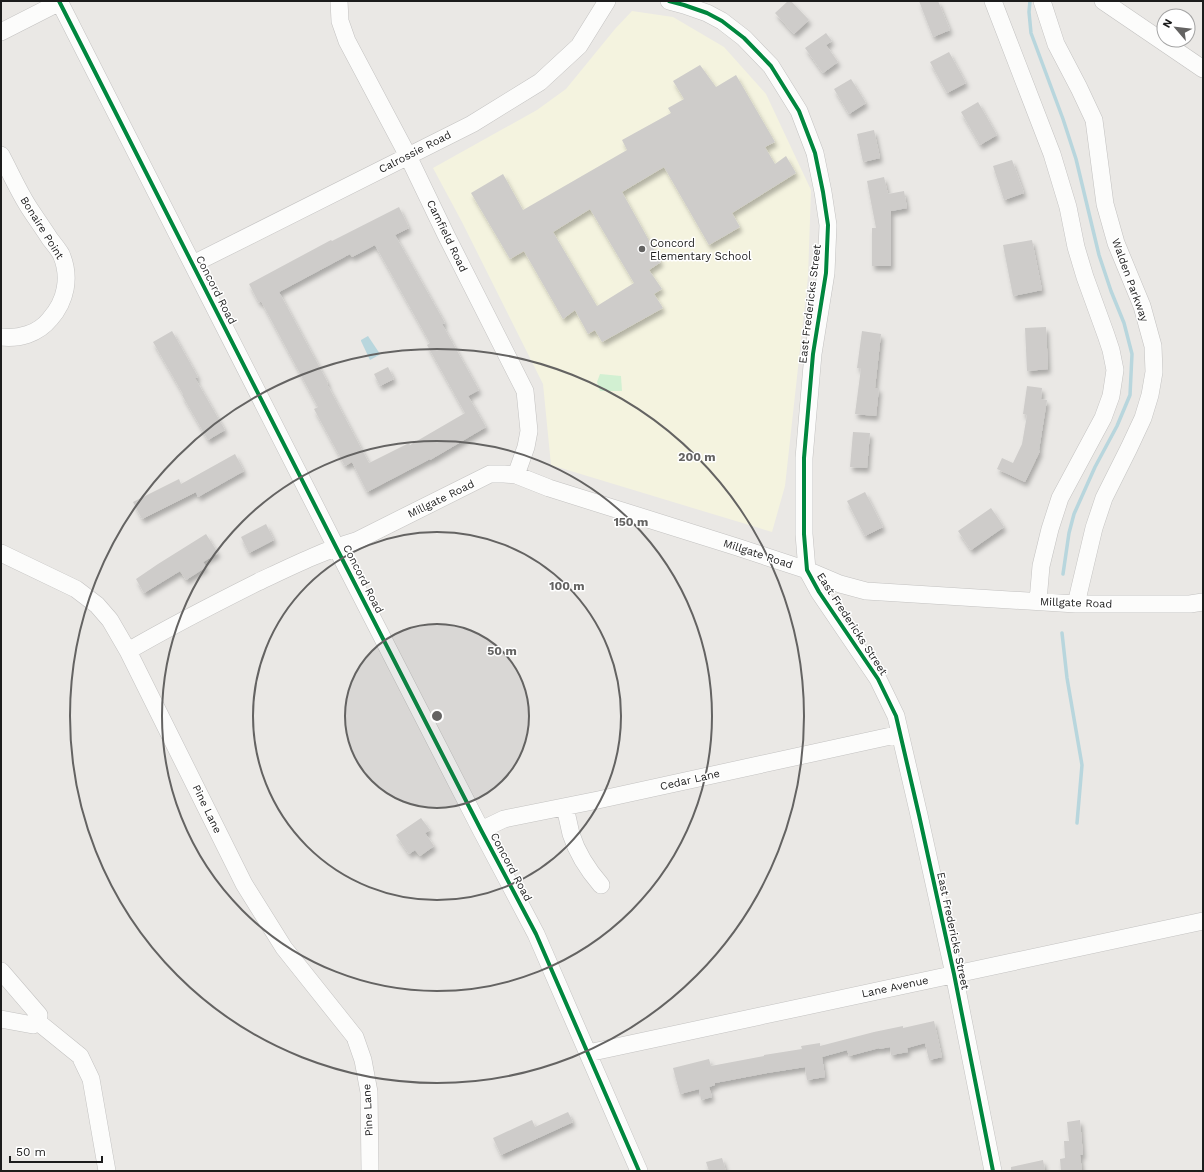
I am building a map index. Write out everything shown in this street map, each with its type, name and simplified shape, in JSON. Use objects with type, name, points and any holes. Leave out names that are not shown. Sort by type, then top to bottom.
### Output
[{"type":"street","points":[[1,32],[59,1]]},
{"type":"street","name":"Concord Road","points":[[59,1],[481,830],[536,934],[639,1171]]},
{"type":"street","name":"Camfield Road","points":[[339,1],[340,21],[348,41],[408,156],[525,391],[529,431],[526,447],[516,475]]},
{"type":"street","name":"Calrossie Road","points":[[192,264],[472,124],[540,82],[579,46],[607,1]]},
{"type":"street","name":"East Fredericks Street","points":[[669,1],[707,12],[722,21],[744,38],[771,66],[799,112],[815,153],[828,225],[826,273],[813,354],[804,458],[804,534],[807,570],[819,592],[878,679],[896,716],[954,974],[993,1171]]},
{"type":"street","points":[[993,1],[1052,154],[1068,207],[1084,277],[1111,350],[1115,370],[1111,396],[1103,418],[1060,498],[1041,566],[1038,601]]},
{"type":"street","name":"Walden Parkway","points":[[1042,1],[1056,44],[1094,120],[1105,204],[1116,243],[1142,306],[1152,346],[1154,372],[1150,395],[1143,418],[1130,448],[1104,498],[1094,528],[1076,604]]},
{"type":"street","points":[[1103,1],[1203,69]]},
{"type":"street","name":"Bonaire Point","points":[[1,155],[27,205],[60,253],[66,268],[66,283],[63,298],[57,311],[48,322],[37,331],[24,336],[10,338],[1,337]]},
{"type":"street","name":"Millgate Road","points":[[336,546],[356,541],[490,474],[504,474],[516,475],[556,490],[737,546],[807,570],[840,584],[866,591],[1076,604],[1190,604],[1203,602]]},
{"type":"street","points":[[128,651],[194,614],[310,557],[336,546]]},
{"type":"street","name":"Pine Lane","points":[[1,553],[76,589],[98,605],[110,620],[128,651],[244,884],[284,948],[355,1037],[363,1060],[369,1092],[370,1171]]},
{"type":"street","name":"Cedar Lane","points":[[481,830],[504,819],[900,734]]},
{"type":"street","points":[[565,807],[571,834],[579,854],[588,870],[601,885]]},
{"type":"street","name":"Lane Avenue","points":[[588,1053],[1203,921]]},
{"type":"street","points":[[1,971],[39,1015],[38,1022]]},
{"type":"street","points":[[1,1019],[33,1025],[38,1022]]},
{"type":"street","points":[[38,1022],[80,1056],[91,1078],[107,1171]]},
{"type":"shaded area","name":"Concord Elementary School","points":[[632,11],[673,17],[724,47],[766,94],[811,190],[808,277],[785,486],[772,532],[551,465],[543,384],[462,222],[433,168],[537,110],[566,89],[615,29]]},
{"type":"green space","points":[[600,374],[621,376],[622,391],[600,391],[597,382]]},
{"type":"water","points":[[368,336],[380,354],[370,360],[361,341]]},
{"type":"building","points":[[788,1],[791,1],[809,20],[794,34],[775,13]]},
{"type":"building","points":[[919,1],[938,1],[950,30],[933,37]]},
{"type":"building","points":[[826,33],[832,41],[826,45],[838,62],[823,73],[805,48]]},
{"type":"building","points":[[949,52],[966,83],[947,93],[930,62]]},
{"type":"building","points":[[700,65],[716,87],[736,75],[775,142],[765,147],[775,164],[786,156],[796,173],[732,213],[740,227],[709,245],[664,167],[622,192],[661,262],[649,270],[662,289],[654,294],[663,308],[602,342],[595,330],[588,334],[575,310],[563,319],[524,251],[510,259],[471,193],[503,174],[523,210],[627,150],[622,140],[671,113],[668,108],[684,99],[673,81]],"holes":[[[590,209],[634,283],[597,306],[553,232]]]},
{"type":"building","points":[[851,79],[866,103],[849,114],[834,89]]},
{"type":"building","points":[[978,102],[997,135],[980,145],[961,112]]},
{"type":"building","points":[[874,130],[880,158],[863,162],[857,134]]},
{"type":"building","points":[[1012,160],[1024,193],[1004,200],[993,166]]},
{"type":"building","points":[[884,177],[888,194],[904,191],[907,208],[891,211],[891,266],[872,266],[872,228],[876,228],[867,181]]},
{"type":"building","points":[[399,207],[409,228],[395,235],[445,323],[442,324],[479,390],[468,396],[486,427],[430,460],[367,492],[352,462],[345,466],[314,409],[318,407],[261,301],[259,303],[249,284],[331,240],[332,241]],"holes":[[[375,245],[430,343],[427,345],[465,413],[410,445],[409,443],[369,463],[279,292],[350,254],[352,257]]]},
{"type":"building","points":[[1032,240],[1042,290],[1013,296],[1003,245]]},
{"type":"building","points":[[1046,327],[1048,369],[1027,371],[1025,328]]},
{"type":"building","points":[[172,331],[198,377],[195,378],[225,430],[208,440],[153,342]]},
{"type":"building","points":[[862,331],[881,334],[875,388],[879,388],[876,416],[855,414],[861,368],[857,368]]},
{"type":"building","points":[[388,367],[394,379],[380,386],[374,374]]},
{"type":"building","points":[[1027,386],[1042,388],[1041,399],[1047,400],[1040,451],[1025,482],[997,469],[1002,458],[1013,463],[1022,444],[1027,415],[1023,414]]},
{"type":"building","points":[[853,432],[870,433],[867,468],[850,467]]},
{"type":"building","points":[[235,454],[244,471],[198,497],[196,492],[142,519],[133,502],[179,479],[181,484]]},
{"type":"building","points":[[865,492],[883,527],[865,536],[847,501]]},
{"type":"building","points":[[991,508],[1004,527],[971,550],[958,531]]},
{"type":"building","points":[[266,524],[274,540],[249,553],[241,537]]},
{"type":"building","points":[[206,534],[218,553],[203,562],[206,567],[186,580],[180,571],[144,593],[136,579]]},
{"type":"building","points":[[421,818],[430,830],[425,833],[434,846],[420,856],[415,850],[409,854],[396,835]]},
{"type":"building","points":[[934,1021],[942,1057],[929,1060],[925,1043],[907,1048],[908,1052],[891,1055],[890,1047],[879,1048],[849,1056],[847,1050],[822,1057],[825,1077],[807,1080],[805,1067],[767,1073],[715,1083],[715,1085],[709,1087],[712,1097],[701,1100],[699,1089],[680,1094],[673,1068],[709,1059],[711,1066],[802,1049],[801,1046],[820,1043],[820,1046],[874,1032],[903,1026],[903,1028]]},
{"type":"building","points":[[568,1112],[573,1122],[501,1155],[493,1138],[532,1120],[535,1127]]},
{"type":"building","points":[[1080,1120],[1083,1155],[1080,1155],[1082,1171],[1061,1171],[1060,1159],[1065,1158],[1064,1141],[1069,1141],[1067,1122]]},
{"type":"building","points":[[722,1158],[726,1171],[709,1171],[706,1162]]},
{"type":"building","points":[[1043,1160],[1045,1171],[1011,1171],[1011,1167]]},
{"type":"waterway","points":[[1030,1],[1029,12],[1031,33],[1063,119],[1076,159],[1099,255],[1124,323],[1132,354],[1130,395],[1117,426],[1095,467],[1074,514],[1069,533],[1063,574]]},
{"type":"waterway","points":[[1062,633],[1067,678],[1082,765],[1077,823]]},
{"type":"cycle path","points":[[59,1],[336,547],[536,934],[639,1171]]},
{"type":"cycle path","points":[[669,1],[707,13],[722,21],[744,38],[771,66],[799,111],[815,153],[828,225],[826,273],[813,354],[804,458],[804,534],[807,570],[819,592],[878,679],[896,716],[954,974],[993,1171]]},
{"type":"place","name":"Concord Elementary School","points":[[642,249]]}]
